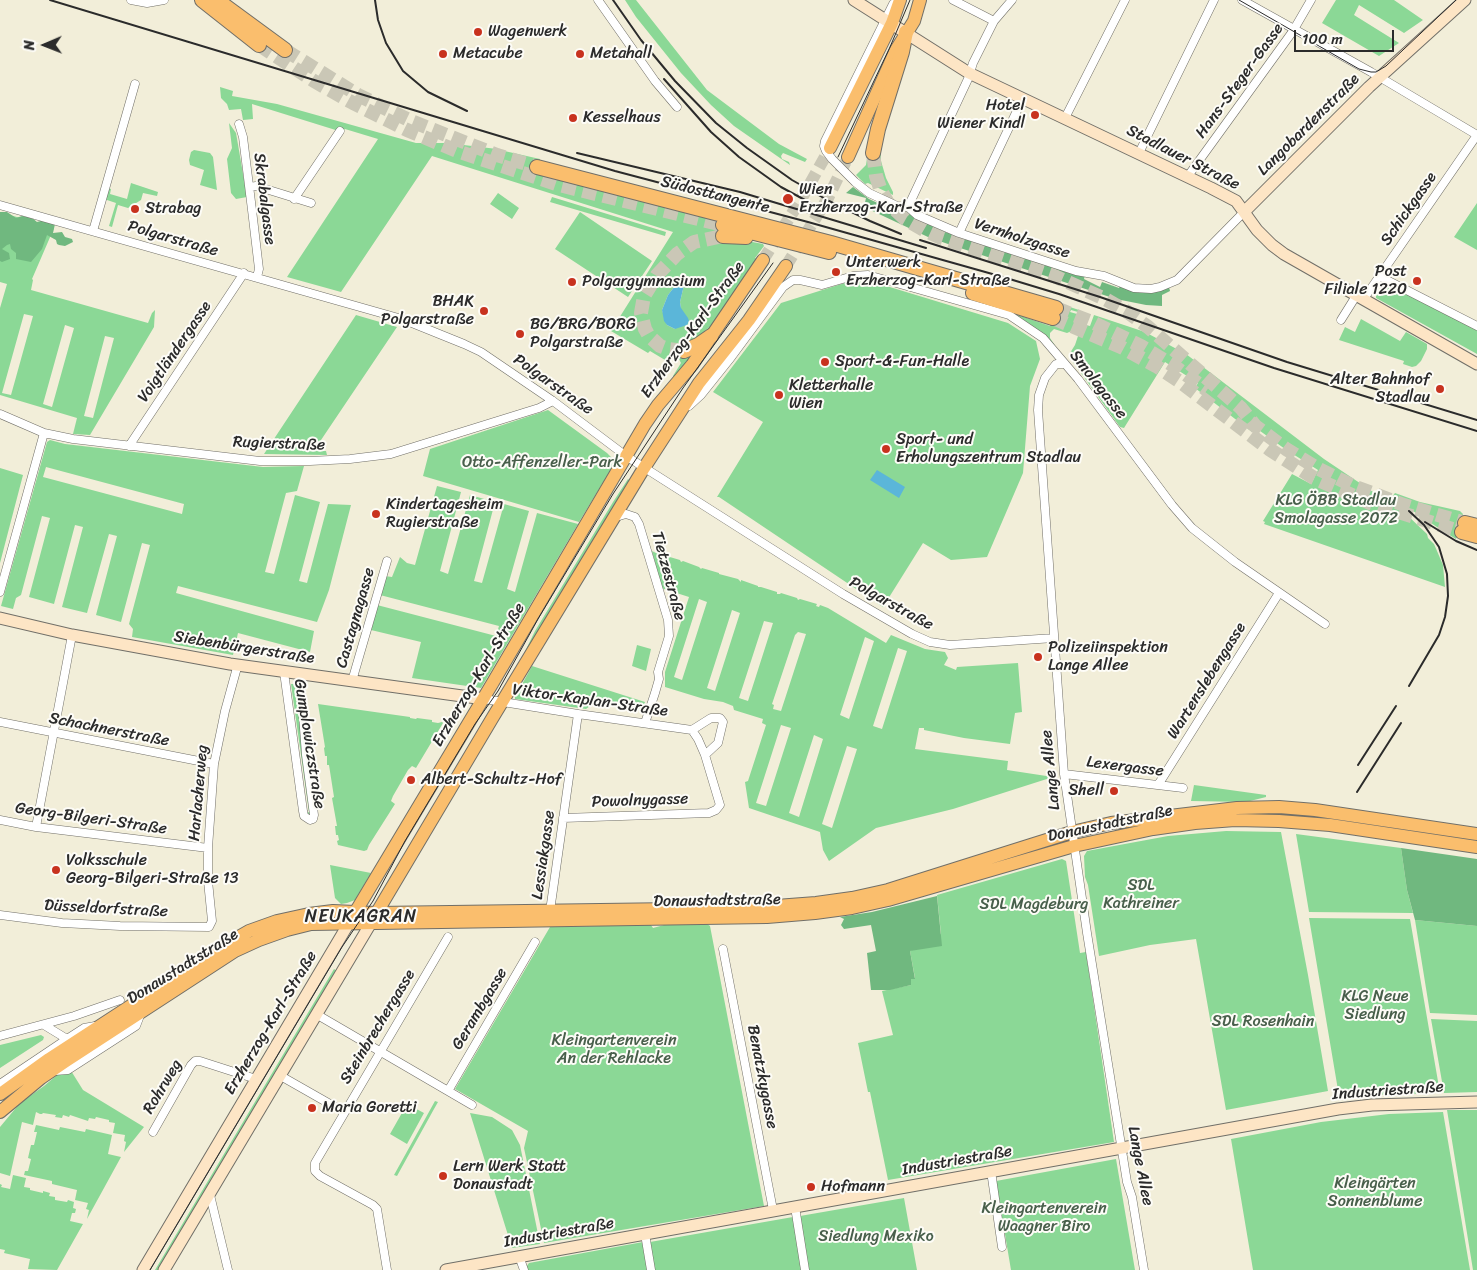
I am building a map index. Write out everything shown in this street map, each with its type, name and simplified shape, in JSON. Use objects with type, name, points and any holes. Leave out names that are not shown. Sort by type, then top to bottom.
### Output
[{"type":"highway","points":[[202,0],[259,45]]},
{"type":"highway","points":[[217,0],[284,50]]},
{"type":"highway","points":[[873,152],[906,32]]},
{"type":"highway","name":"Südosttangente","points":[[538,167],[831,243],[1055,313],[761,235],[723,231]]},
{"type":"highway","points":[[684,351],[698,346],[711,336]]},
{"type":"highway","points":[[1468,527],[1477,536]]},
{"type":"main road","points":[[827,144],[900,0]]},
{"type":"main road","points":[[848,156],[896,50],[914,21],[920,0]]},
{"type":"main road","name":"Erzherzog-Karl-Straße","points":[[352,917],[484,699],[626,456],[658,405],[692,365],[763,260]]},
{"type":"main road","name":"Erzherzog-Karl-Straße","points":[[373,918],[644,468],[699,383],[749,320],[786,266]]},
{"type":"main road","name":"Donaustadtstraße","points":[[373,918],[550,911],[750,908],[816,903],[888,890],[1072,832],[1152,817],[1238,808],[1279,807],[1315,810],[1477,834]]},
{"type":"main road","name":"Donaustadtstraße","points":[[0,1112],[17,1096],[50,1071],[235,951],[286,930],[311,924],[352,917],[767,917],[815,913],[852,908],[888,900],[1074,846],[1196,822],[1236,820],[1330,825],[1477,847]]},
{"type":"main road","name":"Donaustadtstraße","points":[[0,1094],[102,1024],[197,962],[249,931],[277,921],[309,914],[333,911],[352,917]]},
{"type":"street","points":[[131,0],[147,3],[162,0]]},
{"type":"street","points":[[598,0],[677,107]]},
{"type":"street","points":[[854,0],[906,32]]},
{"type":"street","points":[[889,21],[895,0]]},
{"type":"street","points":[[953,0],[994,21]]},
{"type":"street","points":[[908,207],[994,21],[1012,0]]},
{"type":"street","points":[[1065,118],[1125,0]]},
{"type":"street","points":[[1139,153],[1214,0]]},
{"type":"street","points":[[1242,0],[1477,135]]},
{"type":"street","name":"Hans-Steger-Gasse","points":[[1188,176],[1294,30],[1311,0]]},
{"type":"street","name":"Langobardenstraße","points":[[1181,277],[1380,78],[1465,0]]},
{"type":"street","name":"Stadlauer Straße","points":[[906,32],[969,73],[1188,176],[1236,201],[1257,230],[1272,246],[1477,364]]},
{"type":"street","points":[[93,231],[135,84]]},
{"type":"street","points":[[959,233],[1023,98]]},
{"type":"street","name":"Skrabalgasse","points":[[239,124],[250,187],[259,269],[257,277]]},
{"type":"street","points":[[294,198],[340,131]]},
{"type":"street","name":"Schickgasse","points":[[1341,320],[1379,276],[1477,135]]},
{"type":"street","name":"Vernholzgasse","points":[[827,144],[826,151],[855,182],[869,193],[897,206],[908,207],[917,215],[959,233],[1076,271],[1104,276],[1134,288],[1150,289],[1160,287],[1181,277]]},
{"type":"street","points":[[250,187],[256,186],[311,203]]},
{"type":"street","name":"Polgarstraße","points":[[0,205],[402,319],[481,352],[552,400],[644,468],[843,594],[912,634],[930,642],[950,645],[1054,638]]},
{"type":"street","name":"Voigtländergasse","points":[[129,446],[244,273]]},
{"type":"street","name":"Smolagasse","points":[[793,280],[822,285],[852,276],[868,275],[1009,315],[1043,338],[1078,379],[1172,506],[1192,528],[1234,562],[1325,624]]},
{"type":"street","points":[[1379,276],[1477,326]]},
{"type":"street","name":"Erzherzog-Karl-Straße","points":[[678,415],[701,395],[783,287],[793,280]]},
{"type":"street","name":"Lange Allee","points":[[1064,364],[1056,364],[1045,378],[1039,395],[1038,410],[1064,774],[1127,1182],[1132,1196],[1144,1270]]},
{"type":"street","name":"Rugierstraße","points":[[0,414],[44,433],[73,439],[260,461],[310,461],[391,454],[539,408],[552,400]]},
{"type":"street","points":[[0,592],[44,433]]},
{"type":"street","name":"Tietzestraße","points":[[613,518],[626,514],[635,517],[639,524],[668,620],[669,636],[658,672],[659,680],[645,723]]},
{"type":"street","name":"Castagnagasse","points":[[352,681],[386,561]]},
{"type":"street","name":"Wartenslebengasse","points":[[1158,785],[1279,592]]},
{"type":"street","name":"Siebenbürgerstraße","points":[[0,618],[72,635],[284,672],[484,699]]},
{"type":"street","points":[[36,827],[72,635]]},
{"type":"street","name":"Harlacherweg","points":[[210,925],[212,921],[208,848],[214,764],[225,710],[238,664]]},
{"type":"street","name":"Gumplowiczstraße","points":[[284,672],[303,811],[304,816],[310,820],[313,819],[314,815],[306,755],[300,674]]},
{"type":"street","name":"Viktor-Kaplan-Straße","points":[[484,699],[692,730]]},
{"type":"street","name":"Lessiakgasse","points":[[550,911],[578,714]]},
{"type":"street","points":[[711,718],[720,718],[723,722],[718,742],[705,755],[692,730],[711,718]]},
{"type":"street","name":"Schachnerstraße","points":[[0,722],[214,764]]},
{"type":"street","name":"Powolnygasse","points":[[563,818],[709,813],[716,810],[720,805],[705,755]]},
{"type":"street","name":"Lexergasse","points":[[1064,774],[1183,788]]},
{"type":"street","name":"Georg-Bilgeri-Straße","points":[[0,820],[36,827],[208,848]]},
{"type":"street","name":"Düsseldorfstraße","points":[[0,915],[62,923],[120,926],[209,927],[210,925]]},
{"type":"street","name":"Erzherzog-Karl-Straße","points":[[143,1270],[352,917]]},
{"type":"street","name":"Erzherzog-Karl-Straße","points":[[164,1270],[373,918]]},
{"type":"street","points":[[311,924],[332,931],[335,936],[335,947]]},
{"type":"street","name":"Steinbrechergasse","points":[[387,1270],[377,1209],[374,1205],[320,1176],[315,1170],[315,1163],[448,937]]},
{"type":"street","name":"Gerambgasse","points":[[448,1091],[535,942]]},
{"type":"street","name":"Benatzkygasse","points":[[723,949],[773,1210]]},
{"type":"street","points":[[0,1036],[74,1016],[120,1000]]},
{"type":"street","points":[[316,1014],[472,1105]]},
{"type":"street","name":"Donaustadtstraße","points":[[0,1084],[84,1028],[102,1024]]},
{"type":"street","points":[[44,1025],[67,1039]]},
{"type":"street","points":[[53,1032],[55,1046]]},
{"type":"street","name":"Rohrweg","points":[[153,1132],[191,1065],[195,1062],[200,1061],[256,1079]]},
{"type":"street","points":[[279,1074],[344,1112]]},
{"type":"street","name":"Industriestraße","points":[[446,1270],[1358,1106],[1477,1102]]},
{"type":"street","points":[[991,1171],[1002,1247]]},
{"type":"street","points":[[210,1195],[228,1270]]},
{"type":"street","points":[[795,1207],[805,1270]]},
{"type":"street","points":[[645,1234],[651,1270]]},
{"type":"street","points":[[519,1256],[524,1270]]},
{"type":"green space","points":[[625,0],[636,0],[707,90],[779,144],[807,159],[805,162],[783,153],[782,159],[789,162],[790,165],[734,126],[681,73],[636,17]]},
{"type":"green space","points":[[1336,0],[1394,0],[1423,20],[1404,33],[1359,5],[1354,15],[1399,43],[1379,56],[1322,23]]},
{"type":"green space","points":[[220,87],[233,91],[232,96],[277,104],[416,143],[447,143],[497,149],[499,152],[500,150],[540,159],[539,163],[723,220],[747,241],[763,244],[764,246],[755,258],[758,259],[713,324],[697,338],[682,343],[683,356],[691,356],[675,378],[673,376],[681,363],[678,357],[671,356],[670,363],[650,351],[648,353],[611,331],[673,232],[432,156],[341,292],[287,277],[378,139],[345,129],[342,132],[252,104],[253,119],[243,120],[241,109],[229,110],[227,104],[221,98]],"holes":[[[682,283],[684,285],[680,302],[681,308],[675,329],[667,325],[662,310],[668,295],[675,286]]]},
{"type":"green space","points":[[229,123],[236,133],[247,197],[236,199],[231,193],[227,159],[232,148]]},
{"type":"green space","points":[[194,150],[210,153],[213,157],[217,190],[200,185],[204,170],[190,165],[189,160],[191,152]]},
{"type":"green space","points":[[868,152],[881,152],[881,161],[893,195],[868,183],[865,184],[856,175],[866,165]]},
{"type":"green space","points":[[131,183],[158,192],[157,196],[143,193],[141,200],[128,208],[118,205],[112,227],[109,226],[116,203],[104,199],[107,188],[111,189],[110,194],[127,199]]},
{"type":"green space","points":[[853,187],[869,199],[895,211],[906,211],[939,230],[1052,267],[1085,275],[1084,279],[1100,287],[1102,282],[1119,288],[1120,285],[1169,287],[1170,291],[1162,295],[1162,306],[1116,299],[948,244],[928,237],[864,207],[866,198],[846,193]]},
{"type":"green space","points":[[498,193],[519,208],[512,219],[490,204]]},
{"type":"green space","points":[[552,197],[666,232],[665,236],[550,202]]},
{"type":"green space","points":[[1477,203],[1477,250],[1454,237]]},
{"type":"green space","points":[[0,212],[54,228],[32,279],[31,290],[148,323],[155,310],[154,327],[90,435],[73,434],[77,418],[0,395],[0,308],[7,284],[0,282]],"holes":[[[24,314],[33,316],[11,395],[2,393]],[[65,325],[74,328],[52,407],[43,404]],[[105,336],[114,338],[93,418],[84,416]]]},
{"type":"green space","points":[[0,212],[7,212],[16,218],[22,216],[31,217],[37,222],[44,220],[55,224],[53,233],[62,232],[65,237],[72,239],[73,242],[65,246],[59,245],[56,240],[47,235],[42,249],[31,262],[16,259],[16,253],[11,249],[10,244],[2,249],[9,253],[10,259],[2,262],[0,261]]},
{"type":"green space","points":[[580,212],[652,261],[628,297],[555,249]]},
{"type":"green space","name":"Sport- und Erholungszentrum Stadlau","points":[[851,281],[870,281],[1008,323],[1036,341],[1040,359],[1030,386],[1023,473],[987,557],[951,560],[923,543],[883,607],[717,497],[763,422],[713,392],[781,303]]},
{"type":"green space","points":[[1385,282],[1477,330],[1477,354],[1376,298]]},
{"type":"green space","points":[[1058,303],[1079,310],[1078,312],[1071,310],[1070,312],[1077,314],[1075,321],[1079,323],[1076,329],[1067,333],[1054,329],[1050,333],[1050,338],[1058,350],[1012,313],[1050,326]]},
{"type":"green space","points":[[356,315],[397,327],[321,440],[321,451],[326,451],[327,455],[264,454]]},
{"type":"green space","name":"KLG ÖBB Stadlau Smolagasse 2072","points":[[1094,315],[1145,332],[1186,354],[1324,459],[1406,514],[1427,534],[1434,544],[1443,565],[1445,587],[1264,524],[1265,522],[1263,521],[1292,474],[1311,484],[1318,470],[1256,428],[1252,432],[1195,388],[1198,383],[1165,362],[1124,428],[1120,427],[1070,358],[1070,353],[1075,345],[1082,324],[1090,326]]},
{"type":"green space","points":[[1361,319],[1400,341],[1406,332],[1427,344],[1427,349],[1421,361],[1412,367],[1403,364],[1404,361],[1339,340],[1345,327],[1355,332]]},
{"type":"green space","name":"Otto-Affenzeller-Park","points":[[548,410],[614,460],[610,471],[579,522],[423,476],[430,449]]},
{"type":"green space","points":[[50,440],[65,444],[263,467],[304,466],[297,491],[286,493],[265,572],[274,574],[295,495],[320,502],[299,581],[307,583],[328,504],[351,505],[329,590],[317,622],[178,586],[176,593],[314,631],[310,652],[238,633],[233,655],[132,637],[133,629],[129,624],[150,545],[142,543],[121,622],[96,615],[117,536],[109,534],[87,613],[62,607],[83,527],[75,525],[54,604],[29,597],[50,518],[42,516],[21,595],[16,598],[13,609],[1,606],[47,442]],"holes":[[[46,467],[184,504],[182,514],[43,477]]]},
{"type":"green space","points":[[0,468],[23,475],[0,563]]},
{"type":"green space","points":[[629,480],[508,686],[535,631]]},
{"type":"green space","points":[[437,486],[461,492],[440,571],[448,574],[470,495],[495,502],[474,581],[482,583],[504,504],[529,511],[507,589],[515,592],[537,513],[578,524],[481,688],[412,678],[421,642],[371,630],[377,605],[496,636],[499,626],[380,595],[385,576],[392,577],[400,557],[407,563],[415,565]]},
{"type":"green space","points":[[1395,493],[1420,502],[1460,511],[1463,514],[1456,539],[1392,497]]},
{"type":"green space","points":[[652,551],[701,569],[777,592],[777,594],[781,593],[798,600],[817,604],[816,606],[819,607],[820,605],[828,608],[886,643],[891,635],[925,649],[945,652],[948,658],[944,665],[956,670],[957,667],[1018,663],[1022,712],[1015,713],[1010,744],[964,738],[919,728],[915,749],[1008,761],[1007,770],[1053,777],[953,809],[876,828],[829,861],[823,850],[820,832],[749,808],[745,782],[748,781],[766,725],[762,723],[763,719],[734,710],[733,706],[723,702],[704,699],[665,687],[665,672],[689,597],[661,588]],"holes":[[[699,599],[707,602],[682,680],[674,677]],[[732,610],[740,613],[715,691],[707,688]],[[764,621],[773,623],[748,701],[739,698]],[[798,632],[806,634],[781,711],[773,709],[774,705],[772,704],[795,635]],[[865,637],[874,641],[849,719],[840,715]],[[898,648],[907,651],[882,729],[873,726]],[[781,725],[791,728],[766,806],[756,803]],[[814,735],[823,739],[799,817],[789,813]],[[847,746],[857,749],[832,828],[822,824]]]},
{"type":"green space","points":[[637,645],[651,649],[646,671],[632,666]]},
{"type":"green space","points":[[532,666],[645,702],[642,710],[594,703],[586,709],[515,699]]},
{"type":"green space","points":[[291,684],[295,684],[313,814],[311,818],[306,813],[309,812]]},
{"type":"green space","points":[[318,704],[443,723],[416,768],[412,766],[408,770],[391,801],[395,804],[367,850],[364,851],[338,845],[337,841],[339,840],[338,835],[336,835],[335,826],[337,826],[332,798],[334,797],[329,765],[327,765],[327,756],[325,756]]},
{"type":"green space","points":[[1194,785],[1266,795],[1266,797],[1246,802],[1191,801]]},
{"type":"green space","points":[[1226,831],[1281,832],[1328,1091],[1226,1110],[1196,939],[1150,945],[1099,956],[1088,885],[1085,877],[1084,856],[1087,851],[1168,836]]},
{"type":"green space","points":[[1296,834],[1401,848],[1407,890],[1413,913],[1309,912]]},
{"type":"green space","points":[[1401,848],[1477,859],[1477,926],[1415,920],[1407,890]]},
{"type":"green space","name":"SDL Magdeburg","points":[[1062,859],[1066,861],[1080,953],[1086,952],[1114,1142],[888,1180],[858,1043],[893,1035],[882,991],[911,985],[911,979],[915,978],[910,951],[941,934],[937,895]]},
{"type":"green space","points":[[330,865],[371,873],[355,900],[341,904],[335,898]]},
{"type":"green space","points":[[937,896],[942,946],[910,951],[915,979],[911,979],[911,985],[890,990],[871,990],[867,953],[876,951],[871,925],[844,929],[841,925],[844,919],[840,917],[872,912]]},
{"type":"green space","name":"KLG Neue Siedlung","points":[[1309,918],[1410,919],[1440,1093],[1339,1096]]},
{"type":"green space","points":[[1415,920],[1477,926],[1477,1015],[1430,1013]]},
{"type":"green space","name":"Kleingartenverein An der Rehlacke","points":[[707,924],[710,926],[764,1206],[544,1243],[524,1148],[528,1131],[455,1089],[550,927],[651,925],[653,928],[664,925]]},
{"type":"green space","points":[[334,969],[337,971],[159,1270],[155,1270]]},
{"type":"green space","points":[[1431,1019],[1477,1021],[1477,1092],[1444,1093]]},
{"type":"green space","points":[[41,1035],[44,1037],[43,1040],[0,1068],[0,1045]]},
{"type":"green space","points":[[68,1066],[83,1090],[144,1127],[124,1152],[125,1135],[113,1133],[115,1123],[109,1122],[109,1120],[96,1117],[95,1119],[89,1118],[88,1121],[70,1115],[69,1117],[63,1115],[62,1118],[55,1117],[56,1115],[36,1112],[33,1125],[22,1122],[10,1176],[0,1173],[0,1127],[20,1103]]},
{"type":"green space","points":[[435,1101],[438,1102],[397,1176],[394,1175]]},
{"type":"green space","points":[[407,1104],[424,1113],[407,1144],[390,1134]]},
{"type":"green space","points":[[1447,1110],[1477,1110],[1477,1270],[1473,1270]]},
{"type":"green space","name":"Kleingärten Sonnenblume","points":[[1443,1112],[1470,1270],[1253,1270],[1231,1139],[1321,1122],[1389,1114]]},
{"type":"green space","points":[[470,1113],[492,1117],[512,1130],[520,1145],[540,1244],[512,1248]]},
{"type":"green space","points":[[36,1125],[59,1130],[60,1127],[85,1132],[86,1129],[112,1135],[108,1154],[121,1157],[87,1219],[89,1210],[86,1209],[88,1203],[75,1200],[77,1190],[52,1184],[52,1181],[24,1175],[25,1171],[28,1171],[31,1159],[28,1158],[31,1145],[34,1145],[37,1132],[34,1132]]},
{"type":"green space","name":"Kleingartenverein Waagner Biro","points":[[1116,1159],[1135,1270],[1011,1270],[996,1181]]},
{"type":"green space","points":[[13,1175],[26,1178],[24,1187],[30,1188],[30,1190],[50,1193],[49,1196],[55,1197],[55,1200],[74,1202],[73,1208],[76,1209],[75,1213],[72,1213],[70,1221],[83,1224],[57,1270],[28,1269],[30,1259],[4,1253],[5,1250],[0,1249],[0,1184],[2,1185],[1,1187],[10,1189]]},
{"type":"green space","name":"Siedlung Mexiko","points":[[904,1198],[917,1270],[809,1270],[800,1216]]},
{"type":"green space","name":"Siedlung Mexiko","points":[[793,1217],[802,1270],[655,1270],[650,1242]]},
{"type":"green space","points":[[643,1242],[648,1270],[527,1270],[526,1267],[529,1263]]},
{"type":"water","points":[[682,283],[684,285],[680,302],[681,308],[689,321],[687,325],[675,329],[664,321],[662,310],[668,295],[675,286]]},
{"type":"water","points":[[877,470],[905,487],[899,498],[870,480]]},
{"type":"tunnel","points":[[259,45],[314,81],[353,103],[407,130],[457,151],[559,185],[723,225]]},
{"type":"tunnel","points":[[285,50],[358,95],[411,121],[497,155],[537,167]]},
{"type":"tunnel","points":[[763,260],[830,148]]},
{"type":"tunnel","points":[[873,153],[876,176],[881,191],[888,203],[905,219],[939,237],[1052,275],[1105,299],[1126,311],[1148,327],[1241,408],[1257,428]]},
{"type":"tunnel","points":[[786,266],[828,198],[848,157]]},
{"type":"tunnel","points":[[684,351],[660,346],[649,336],[641,313],[644,296],[657,275],[677,254],[694,242],[723,236]]},
{"type":"tunnel","points":[[1056,308],[1094,323],[1141,346],[1174,366],[1207,390]]},
{"type":"tunnel","points":[[1053,318],[1121,347],[1156,366],[1179,381],[1269,449],[1314,478],[1370,503],[1462,532]]},
{"type":"tunnel","points":[[1250,422],[1286,449],[1317,468],[1353,486],[1404,505],[1465,523]]},
{"type":"tram line","points":[[838,157],[910,0]]},
{"type":"tram line","points":[[1239,0],[1359,69],[1371,72],[1376,72],[1386,66],[1456,0]]},
{"type":"tram line","points":[[150,1270],[342,947],[373,901],[405,841],[475,724],[498,691],[538,619],[613,494],[683,388],[773,263]]},
{"type":"railway","points":[[50,0],[615,171],[808,222],[1003,277],[1059,294],[1274,368],[1477,431]]},
{"type":"railway","points":[[375,0],[378,20],[386,43],[403,71],[428,92],[467,111]]},
{"type":"railway","points":[[613,0],[641,40],[675,81],[716,123],[792,180],[829,201],[901,234]]},
{"type":"railway","points":[[664,79],[711,132],[739,157],[781,187],[827,212]]},
{"type":"railway","points":[[577,153],[740,192],[926,248]]},
{"type":"railway","points":[[920,240],[1100,297],[1287,362],[1477,420]]},
{"type":"railway","points":[[1409,511],[1424,525],[1439,547],[1447,574],[1448,596],[1445,617],[1439,635],[1409,686]]},
{"type":"railway","points":[[1425,522],[1456,541],[1477,550]]},
{"type":"railway","points":[[1358,765],[1396,706]]},
{"type":"railway","points":[[1357,792],[1401,723]]},
{"type":"place","name":"Wagenwerk","points":[[478,32]]},
{"type":"place","name":"Metacube","points":[[443,54]]},
{"type":"place","name":"Metahall","points":[[580,54]]},
{"type":"place","name":"Hotel Wiener Kindl","points":[[1035,115]]},
{"type":"place","name":"Kesselhaus","points":[[573,118]]},
{"type":"place","name":"Wien Erzherzog-Karl-Straße","points":[[788,199]]},
{"type":"place","name":"Strabag","points":[[135,209]]},
{"type":"place","name":"Unterwerk Erzherzog-Karl-Straße","points":[[836,272]]},
{"type":"place","name":"Post Filiale 1220","points":[[1417,281]]},
{"type":"place","name":"Polgargymnasium","points":[[572,282]]},
{"type":"place","name":"BHAK Polgarstraße","points":[[484,311]]},
{"type":"place","name":"BG/BRG/BORG Polgarstraße","points":[[520,334]]},
{"type":"place","name":"Sport-&-Fun-Halle","points":[[825,362]]},
{"type":"place","name":"Alter Bahnhof Stadlau","points":[[1440,389]]},
{"type":"place","name":"Kletterhalle Wien","points":[[779,395]]},
{"type":"place","name":"Sport- und Erholungszentrum Stadlau","points":[[886,449]]},
{"type":"place","name":"Kindertagesheim Rugierstraße","points":[[376,514]]},
{"type":"place","name":"Polizeiinspektion Lange Allee","points":[[1038,657]]},
{"type":"place","name":"Albert-Schultz-Hof","points":[[411,780]]},
{"type":"place","name":"Shell","points":[[1114,791]]},
{"type":"place","name":"Volksschule Georg-Bilgeri-Straße 13","points":[[56,870]]},
{"type":"place","name":"Maria Goretti","points":[[312,1108]]},
{"type":"place","name":"Lern Werk Statt Donaustadt","points":[[443,1176]]},
{"type":"place","name":"Hofmann","points":[[811,1187]]},
{"type":"district","name":"NEUKAGRAN","points":[[361,917]]},
{"type":"park label","name":"SDL Kathreiner","points":[[1141,895]]},
{"type":"park label","name":"SDL Rosenhain","points":[[1263,1022]]}]
